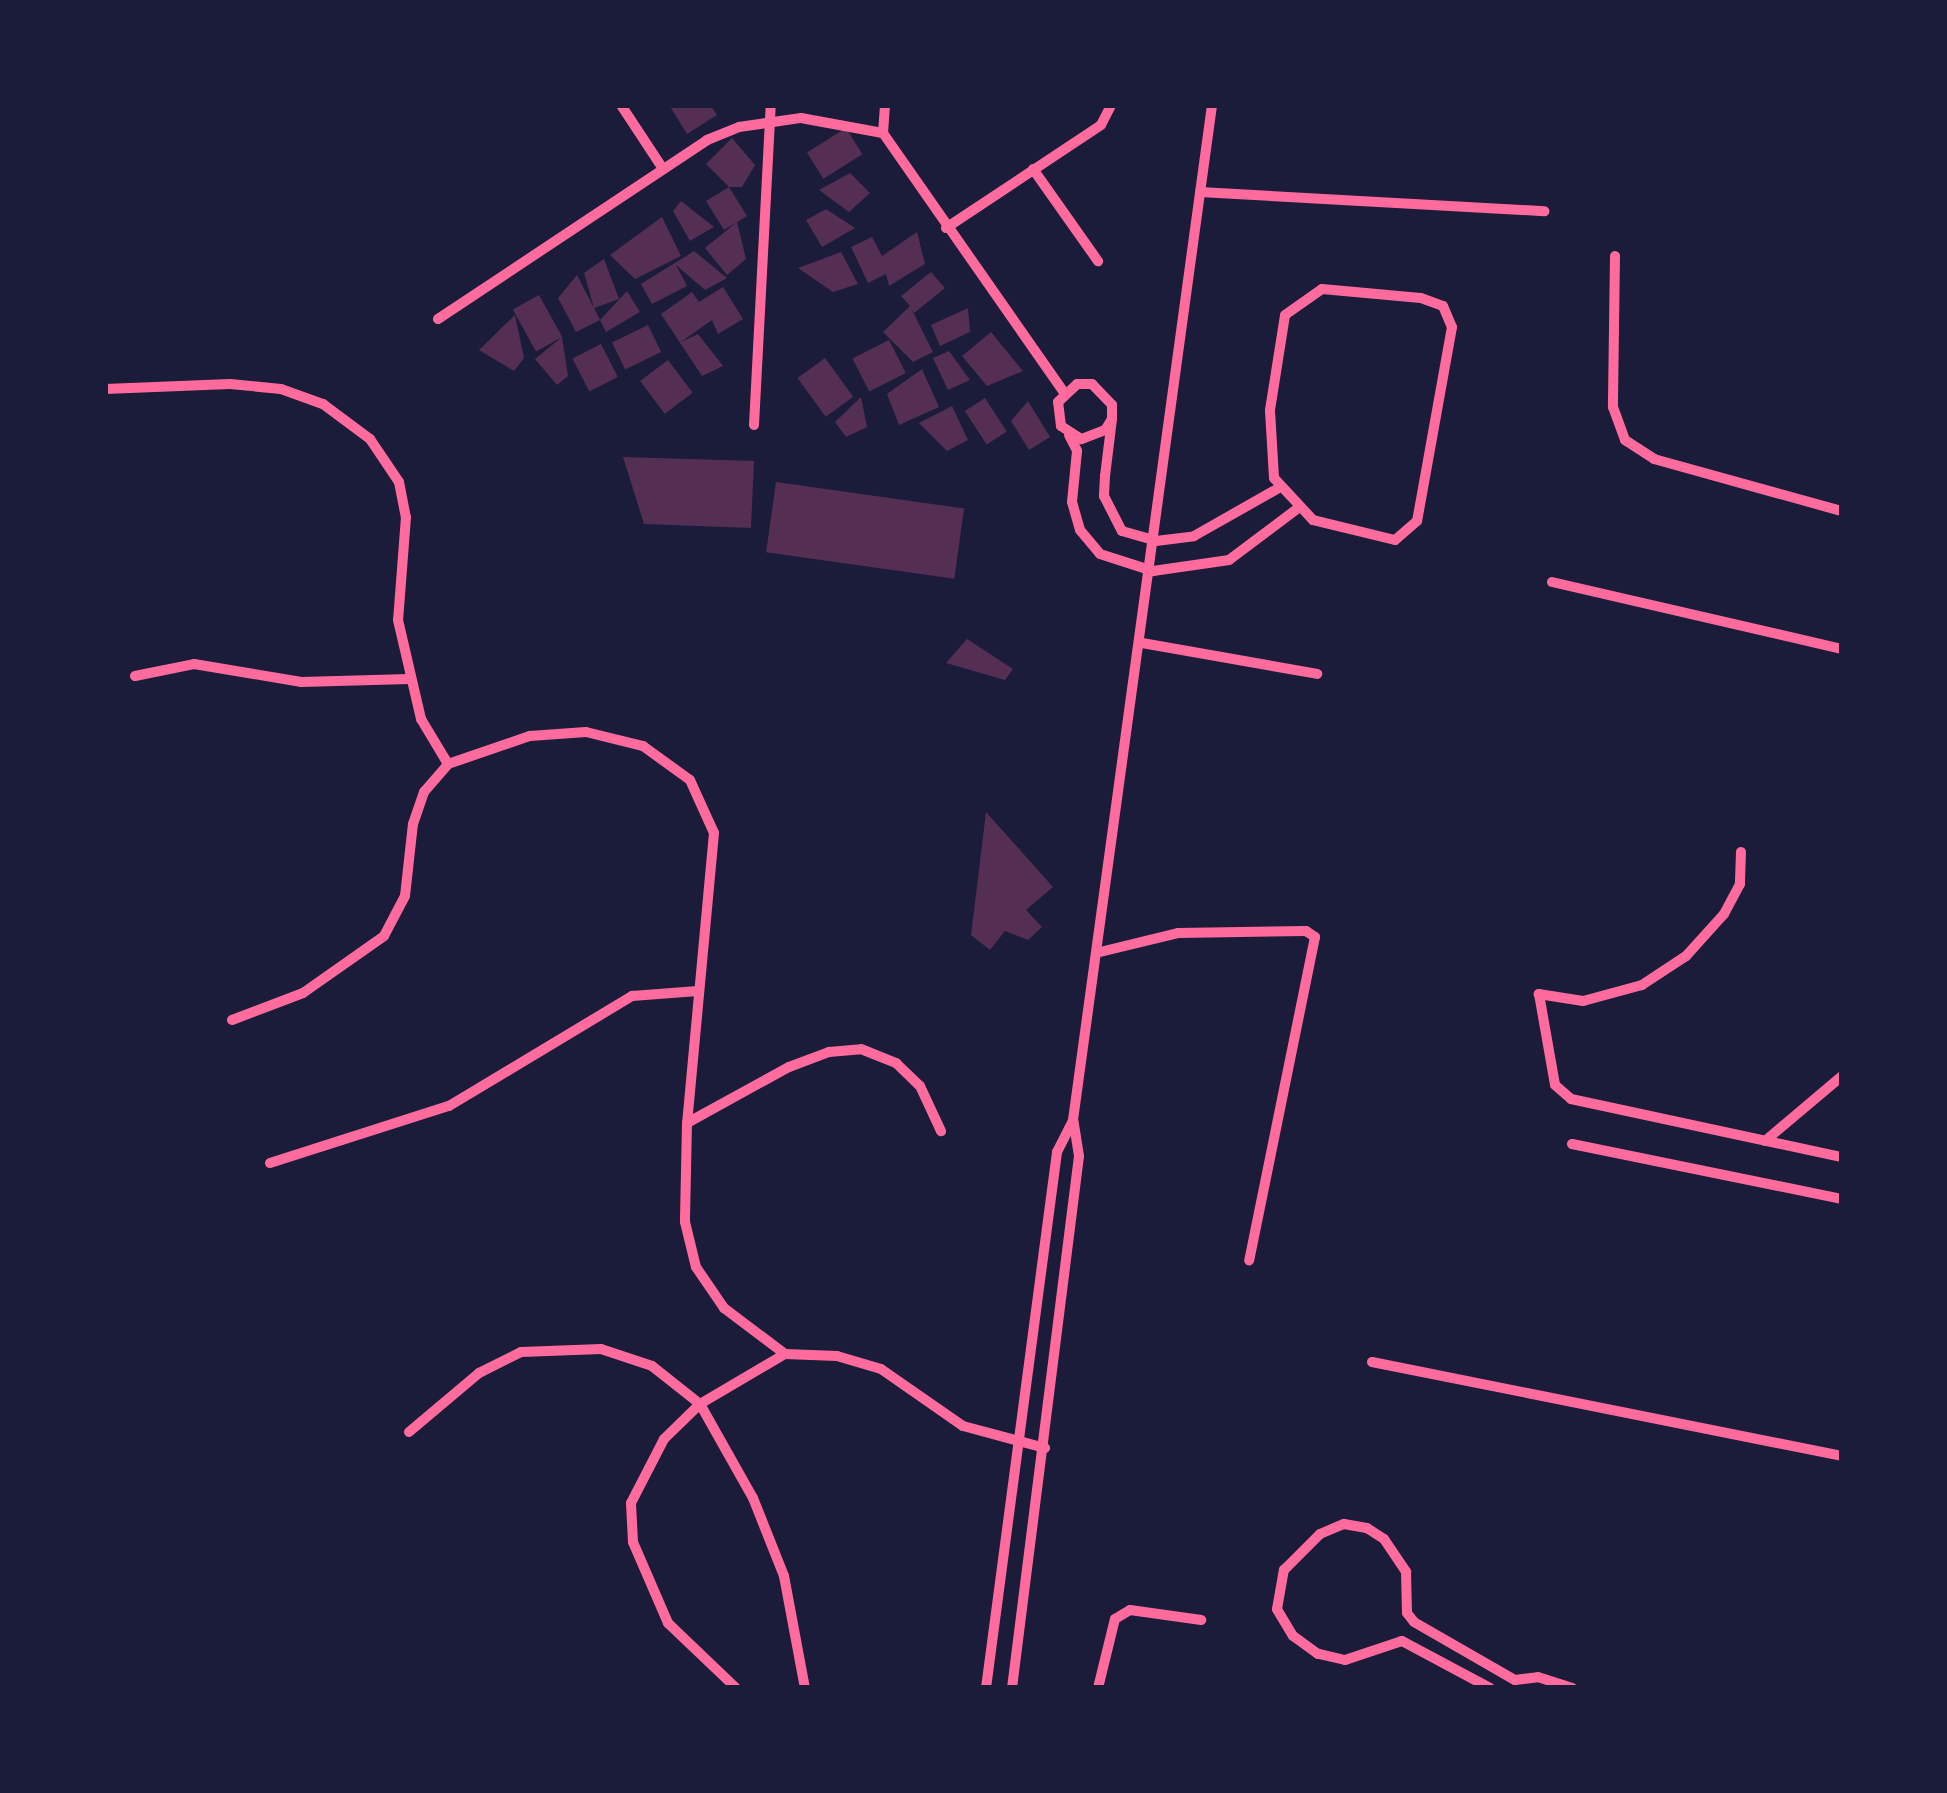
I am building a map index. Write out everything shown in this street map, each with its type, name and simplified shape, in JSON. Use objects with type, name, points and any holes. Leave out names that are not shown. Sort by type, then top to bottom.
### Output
[{"type":"street","points":[[621,105],[663,169]]},
{"type":"street","points":[[754,425],[770,105]]},
{"type":"street","points":[[885,105],[883,133],[1064,392]]},
{"type":"street","points":[[946,228],[1101,125],[1111,105]]},
{"type":"street","points":[[986,1688],[1014,1444],[1057,1152],[1073,1120],[1100,952],[1212,105]]},
{"type":"street","points":[[438,319],[707,140],[769,122],[801,118],[883,133]]},
{"type":"street","points":[[1033,169],[1098,261]]},
{"type":"street","points":[[1200,192],[1544,212]]},
{"type":"street","points":[[1615,256],[1613,408],[1625,440],[1654,459],[1842,512]]},
{"type":"street","points":[[1322,290],[1442,306],[1452,326],[1416,521],[1408,534],[1395,540],[1332,527],[1297,509],[1279,488],[1268,448],[1285,315],[1322,290]]},
{"type":"street","points":[[105,390],[230,384],[281,390],[322,404],[370,439],[399,482],[406,516],[398,620],[420,718],[448,764]]},
{"type":"street","points":[[1064,392],[1092,384],[1105,391],[1112,419],[1104,496],[1110,516],[1122,531],[1156,541],[1214,528],[1279,488]]},
{"type":"street","points":[[1064,392],[1057,414],[1076,452],[1072,502],[1080,530],[1100,554],[1153,572],[1229,560],[1297,509]]},
{"type":"street","points":[[1069,434],[1094,437],[1112,419]]},
{"type":"street","points":[[1552,582],[1842,649]]},
{"type":"street","points":[[1142,643],[1317,674]]},
{"type":"street","points":[[135,676],[194,664],[301,682],[409,679]]},
{"type":"street","points":[[232,1020],[303,992],[384,936],[405,896],[424,792],[448,764],[530,736],[586,732],[643,746],[690,780],[714,833],[688,1123],[685,1222],[696,1268],[724,1308],[784,1354]]},
{"type":"street","points":[[1740,852],[1740,884],[1724,914],[1686,956],[1642,985],[1583,1002],[1539,994],[1555,1084],[1571,1099],[1842,1157]]},
{"type":"street","points":[[1100,952],[1178,933],[1306,931],[1314,938],[1249,1260]]},
{"type":"street","points":[[270,1163],[449,1106],[632,996],[698,991]]},
{"type":"street","points":[[688,1123],[789,1067],[829,1052],[861,1049],[896,1063],[920,1086],[941,1131]]},
{"type":"street","points":[[1765,1140],[1842,1076]]},
{"type":"street","points":[[1012,1688],[1079,1156],[1073,1120]]},
{"type":"street","points":[[1572,1144],[1842,1199]]},
{"type":"street","points":[[409,1432],[479,1372],[521,1352],[564,1346],[602,1349],[652,1366],[700,1404],[771,1538],[794,1616],[805,1688]]},
{"type":"street","points":[[736,1688],[668,1623],[633,1542],[632,1503],[643,1473],[664,1439],[700,1404],[784,1354],[836,1356],[881,1369],[962,1426],[1014,1444],[1045,1448]]},
{"type":"street","points":[[1372,1362],[1842,1456]]},
{"type":"street","points":[[1490,1688],[1402,1641],[1345,1660],[1318,1654],[1293,1636],[1277,1610],[1284,1570],[1320,1534],[1344,1524],[1366,1528],[1384,1539],[1406,1572],[1407,1613],[1414,1622],[1514,1680],[1538,1677],[1572,1688]]},
{"type":"street","points":[[1098,1688],[1115,1618],[1130,1610],[1200,1620]]},
{"type":"building","points":[[669,105],[710,105],[717,115],[687,134]]},
{"type":"building","points":[[846,128],[862,154],[823,179],[807,152]]},
{"type":"building","points":[[732,138],[755,165],[742,187],[729,187],[706,164]]},
{"type":"building","points":[[850,173],[870,193],[849,212],[819,190]]},
{"type":"building","points":[[729,187],[747,216],[724,230],[706,201]]},
{"type":"building","points":[[681,201],[714,227],[690,241],[673,211]]},
{"type":"building","points":[[826,209],[855,228],[822,247],[806,220]]},
{"type":"building","points":[[662,217],[681,256],[635,279],[610,255]]},
{"type":"building","points":[[737,222],[746,259],[727,275],[705,248]]},
{"type":"building","points":[[917,232],[925,264],[889,286],[886,274],[868,283],[851,247],[872,237],[882,256]]},
{"type":"building","points":[[694,251],[727,278],[705,290],[676,265],[687,286],[652,304],[641,284]]},
{"type":"building","points":[[841,252],[858,284],[833,292],[798,268]]},
{"type":"building","points":[[604,259],[619,299],[594,308],[584,273]]},
{"type":"building","points":[[931,272],[945,288],[914,313],[901,296]]},
{"type":"building","points":[[577,275],[600,320],[576,332],[558,298]]},
{"type":"building","points":[[723,287],[743,319],[718,334],[712,320],[681,342],[698,334],[723,366],[702,376],[661,314],[692,292],[699,302]]},
{"type":"building","points":[[627,291],[640,312],[606,332],[600,320]]},
{"type":"building","points":[[539,295],[562,337],[536,352],[513,310]]},
{"type":"building","points":[[910,306],[933,352],[913,362],[883,332]]},
{"type":"building","points":[[968,308],[970,332],[940,346],[931,325]]},
{"type":"building","points":[[515,315],[524,358],[514,371],[479,350]]},
{"type":"building","points":[[648,325],[661,352],[625,369],[612,343]]},
{"type":"building","points":[[991,332],[1023,371],[987,386],[962,356]]},
{"type":"building","points":[[562,337],[568,376],[557,385],[535,359]]},
{"type":"building","points":[[889,340],[906,373],[869,392],[852,359]]},
{"type":"building","points":[[601,344],[618,377],[589,391],[572,359]]},
{"type":"building","points":[[949,351],[970,380],[948,390],[933,358]]},
{"type":"building","points":[[825,358],[853,397],[826,417],[797,378]]},
{"type":"building","points":[[668,360],[693,393],[665,414],[640,381]]},
{"type":"building","points":[[922,369],[939,407],[899,425],[887,394]]},
{"type":"building","points":[[861,397],[867,427],[846,437],[835,422]]},
{"type":"building","points":[[985,398],[1007,432],[987,445],[965,411]]},
{"type":"building","points":[[1028,401],[1050,437],[1029,450],[1011,421]]},
{"type":"building","points":[[952,406],[968,440],[947,451],[919,423]]},
{"type":"building","points":[[623,457],[754,461],[751,528],[644,524]]},
{"type":"building","points":[[776,482],[964,508],[954,579],[766,552]]},
{"type":"building","points":[[967,639],[1013,669],[1005,680],[946,663]]},
{"type":"building","points":[[986,812],[1053,887],[1026,910],[1042,927],[1028,940],[1005,931],[990,950],[971,935]]}]
